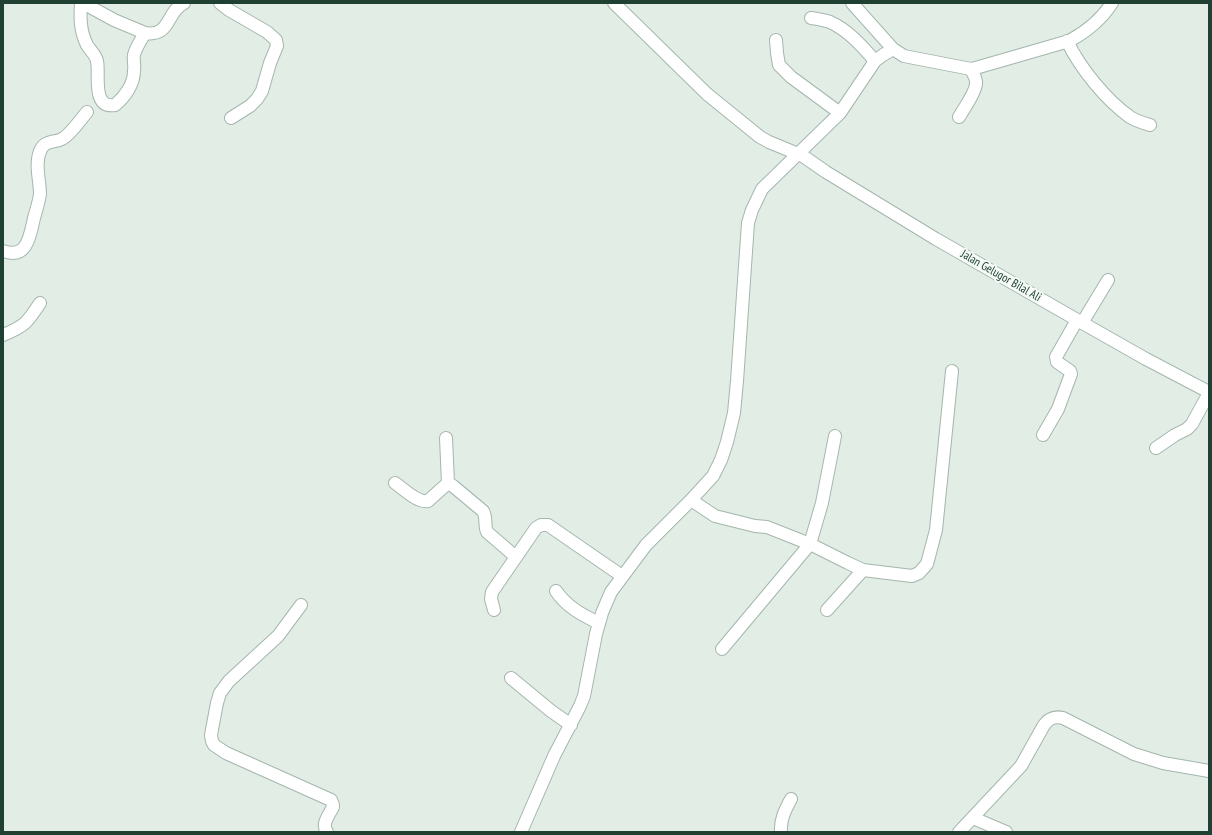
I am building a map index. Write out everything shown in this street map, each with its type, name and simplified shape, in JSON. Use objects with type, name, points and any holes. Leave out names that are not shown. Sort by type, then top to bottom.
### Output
[{"type":"street","points":[[145,33],[134,53],[134,73],[129,89],[122,99],[115,105],[107,105],[101,99],[98,89],[98,65],[96,57],[87,44],[82,33],[80,22],[82,3],[114,20],[145,33],[156,34],[165,26],[176,8],[184,3]]},
{"type":"street","points":[[220,3],[229,10],[268,32],[276,40],[277,46],[270,63],[262,91],[257,100],[231,118]]},
{"type":"street","name":"Jalan Gelugor Bilal Ali","points":[[614,3],[707,94],[760,137],[1079,322],[1209,394]]},
{"type":"street","points":[[852,3],[893,49],[904,56],[971,69],[979,68],[1067,41],[1082,34],[1091,27],[1112,3]]},
{"type":"street","points":[[812,18],[830,22],[841,28],[861,45],[875,61]]},
{"type":"street","points":[[776,40],[779,65],[791,77],[840,113]]},
{"type":"street","points":[[1067,41],[1081,66],[1107,96],[1130,117],[1140,123],[1150,125]]},
{"type":"street","points":[[521,832],[554,756],[584,696],[596,634],[611,592],[646,545],[713,476],[727,442],[734,413],[748,223],[762,188],[840,113],[875,61],[893,49]]},
{"type":"street","points":[[959,116],[974,92],[976,85],[976,78],[971,69]]},
{"type":"street","points":[[3,251],[8,253],[16,253],[24,249],[30,239],[40,195],[37,174],[40,151],[44,145],[62,139],[87,112]]},
{"type":"street","points":[[1043,435],[1058,409],[1071,374],[1070,371],[1056,362],[1057,355],[1108,280]]},
{"type":"street","points":[[3,335],[23,326],[40,303]]},
{"type":"street","points":[[691,500],[715,516],[755,526],[767,527],[810,544],[863,570],[912,576],[919,573],[927,564],[936,530],[952,371]]},
{"type":"street","points":[[1156,448],[1175,435],[1188,429],[1209,394]]},
{"type":"street","points":[[722,649],[810,544],[822,503],[834,436]]},
{"type":"street","points":[[446,438],[448,483]]},
{"type":"street","points":[[395,483],[417,498],[428,501],[448,483]]},
{"type":"street","points":[[448,483],[483,512],[487,532],[516,557]]},
{"type":"street","points":[[494,610],[491,599],[492,592],[536,528],[541,525],[548,525],[622,576]]},
{"type":"street","points":[[827,610],[863,570]]},
{"type":"street","points":[[556,592],[568,605],[599,623]]},
{"type":"street","points":[[301,605],[278,636],[224,687],[217,703],[211,738],[214,745],[226,753],[331,800],[333,802],[333,807],[324,824],[324,829],[327,832]]},
{"type":"street","points":[[511,678],[570,725]]},
{"type":"street","points":[[959,832],[1021,766],[1048,719],[1056,716],[1063,718],[1134,754],[1163,763],[1209,771]]},
{"type":"street","points":[[781,832],[780,826],[783,814],[791,799]]},
{"type":"street","points":[[973,818],[1006,832]]}]
